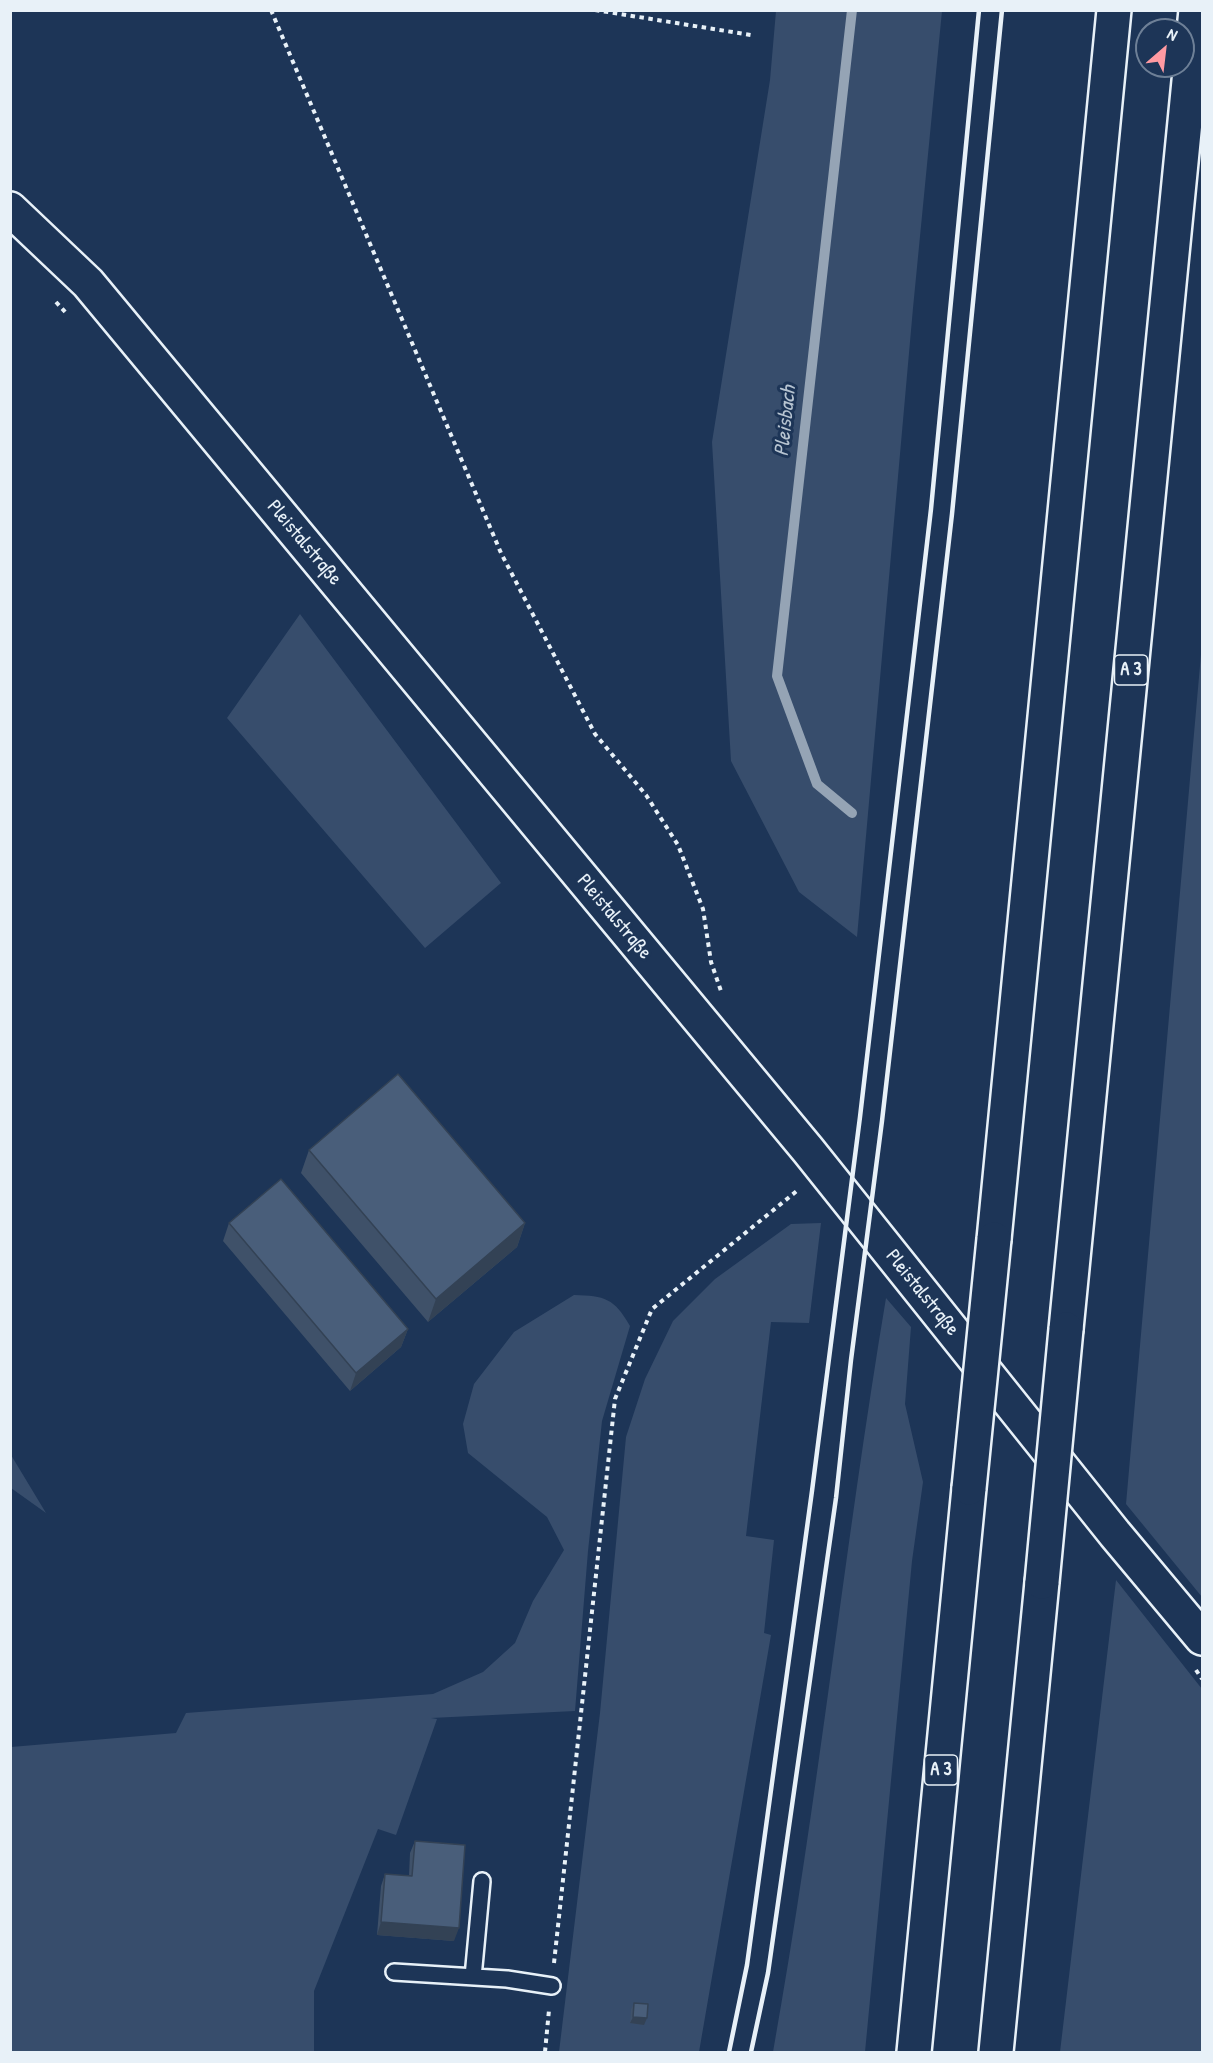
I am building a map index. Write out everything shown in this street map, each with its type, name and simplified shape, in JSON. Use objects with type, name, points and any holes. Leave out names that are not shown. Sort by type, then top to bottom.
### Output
[{"type":"main road","name":"A 3","points":[[914,2052],[1114,10]]},
{"type":"main road","name":"A 3","points":[[996,2052],[1196,10]]},
{"type":"main road","name":"Pleistalstraße","points":[[10,209],[88,283],[808,1150],[1115,1534],[1203,1638]]},
{"type":"lane","points":[[473,1977],[482,1881]]},
{"type":"lane","points":[[394,1972],[507,1979],[552,1986]]},
{"type":"path","points":[[271,10],[501,553],[595,734],[646,795],[678,845],[703,909],[711,962],[722,996]]},
{"type":"path","points":[[595,10],[752,35]]},
{"type":"path","points":[[545,2052],[615,1398],[652,1309],[800,1188],[808,1150]]},
{"type":"shaded area","points":[[776,11],[942,11],[857,937],[799,892],[731,761],[712,442],[770,80]]},
{"type":"shaded area","points":[[300,614],[501,883],[425,948],[227,718]]},
{"type":"shaded area","points":[[1202,643],[1202,1597],[1126,1504]]},
{"type":"shaded area","points":[[821,1223],[809,1323],[771,1322],[746,1536],[774,1540],[764,1633],[771,1635],[699,2052],[559,2052],[600,1713],[626,1437],[645,1379],[673,1321],[715,1279],[791,1224]]},
{"type":"shaded area","points":[[574,1295],[594,1296],[608,1300],[619,1309],[630,1326],[602,1421],[588,1551],[575,1711],[431,1718],[437,1719],[396,1835],[378,1829],[314,1991],[314,2052],[11,2052],[11,1747],[176,1733],[186,1713],[433,1694],[483,1672],[515,1643],[533,1601],[564,1550],[547,1517],[468,1453],[463,1424],[474,1384],[514,1332]]},
{"type":"shaded area","points":[[886,1298],[911,1327],[905,1404],[923,1482],[912,1561],[865,2052],[773,2052],[804,1864]]},
{"type":"shaded area","points":[[11,1455],[46,1513],[11,1488]]},
{"type":"shaded area","points":[[1116,1580],[1202,1689],[1202,2052],[1060,2052]]},
{"type":"building","points":[[398,1074],[525,1223],[436,1299],[309,1150]]},
{"type":"building","points":[[281,1179],[408,1329],[356,1373],[229,1223]]},
{"type":"building","points":[[415,1841],[465,1845],[459,1928],[381,1922],[385,1874],[412,1876]]},
{"type":"building","points":[[634,2003],[648,2004],[647,2018],[633,2017]]},
{"type":"waterway","name":"Pleisbach","points":[[852,10],[777,676],[817,784],[852,813]]},
{"type":"railway","points":[[729,2052],[747,1965],[812,1491],[860,1117],[931,509],[979,10]]},
{"type":"railway","points":[[751,2052],[768,1973],[836,1498],[952,514],[1002,10]]}]
